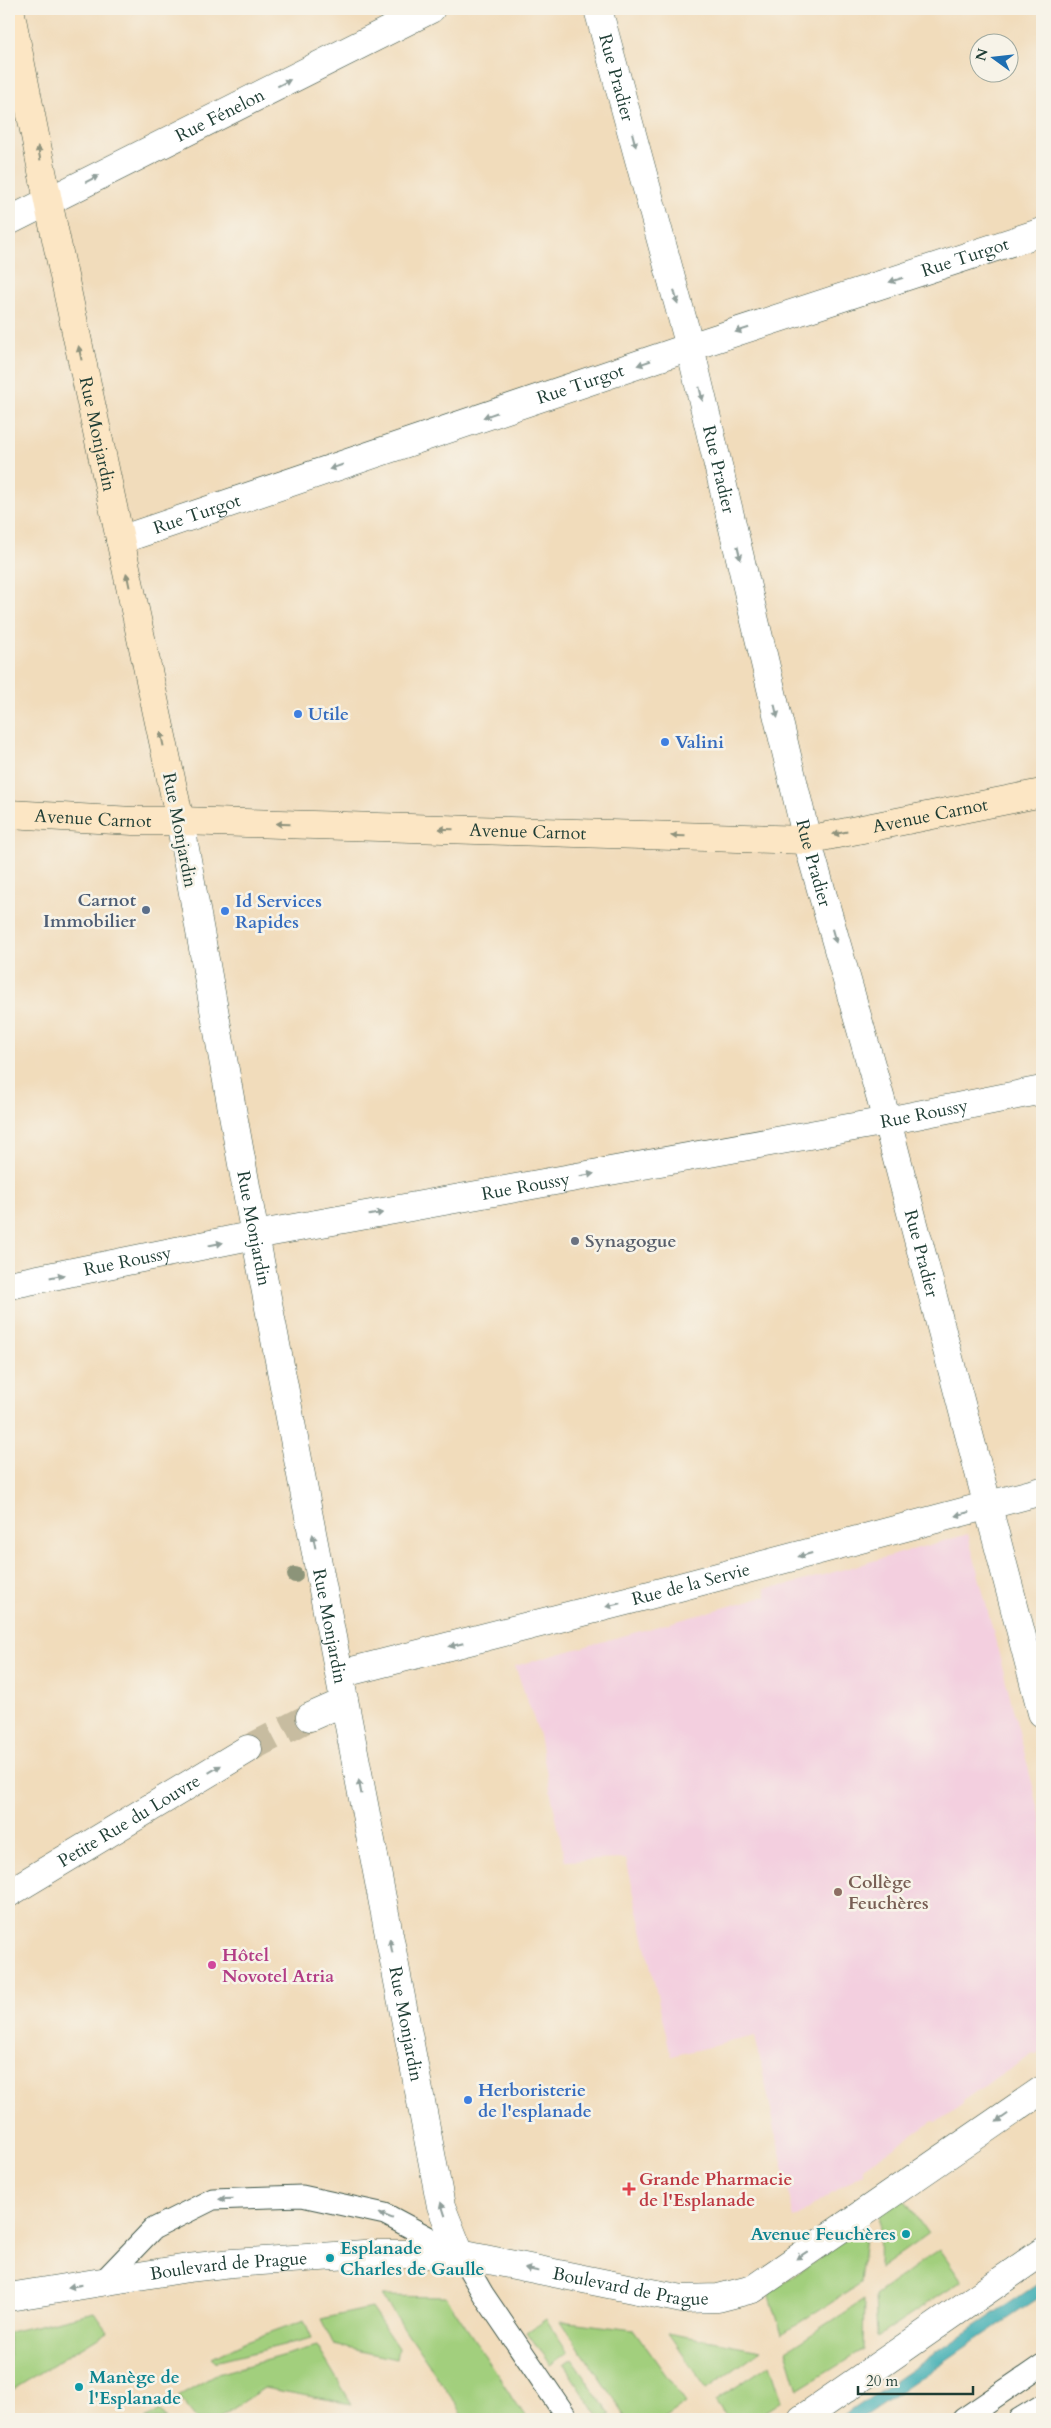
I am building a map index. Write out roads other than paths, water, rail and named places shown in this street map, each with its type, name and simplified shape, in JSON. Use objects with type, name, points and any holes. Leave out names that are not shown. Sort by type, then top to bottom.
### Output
[{"type":"street","name":"Rue Monjardin","points":[[10,9],[48,201],[180,821],[255,1236],[441,2206],[460,2254]]},
{"type":"street","name":"Rue Fénelon","points":[[9,220],[431,9]]},
{"type":"street","name":"Rue Pradier","points":[[598,9],[690,347],[807,840],[887,1121],[989,1506],[1039,1683],[1042,1714]]},
{"type":"street","name":"Rue Turgot","points":[[120,540],[690,347],[1042,232]]},
{"type":"street","name":"Avenue Carnot","points":[[9,814],[133,821],[807,840],[1042,793]]},
{"type":"street","name":"Rue Roussy","points":[[9,1286],[255,1236],[887,1121],[1042,1090]]},
{"type":"street","name":"Rue de la Servie","points":[[340,1674],[989,1506],[1042,1490]]},
{"type":"street","points":[[310,1717],[344,1702]]},
{"type":"street","name":"Petite Rue du Louvre","points":[[9,1893],[248,1749]]},
{"type":"street","name":"Boulevard de Prague","points":[[9,2297],[241,2263],[364,2254],[460,2254],[682,2299],[718,2298],[753,2289],[1042,2090]]},
{"type":"street","points":[[802,2419],[1042,2252]]},
{"type":"lane","points":[[102,2282],[153,2229],[213,2199],[302,2196],[385,2214],[460,2254],[483,2294],[568,2419]]},
{"type":"lane","points":[[963,2419],[1042,2365]]},
{"type":"lane","points":[[1019,2419],[1042,2405]]},
{"type":"water","points":[[1042,2281],[1042,2295],[860,2419],[839,2419]]},
{"type":"tunnel","points":[[248,1749],[310,1717]]},
{"type":"place","name":"Utile","points":[[298,714]]},
{"type":"place","name":"Valini","points":[[665,742]]},
{"type":"place","name":"Carnot Immobilier","points":[[146,910]]},
{"type":"place","name":"Id Services Rapides","points":[[225,911]]},
{"type":"place","name":"Synagogue","points":[[575,1241]]},
{"type":"place","name":"Collège Feuchères","points":[[838,1892]]},
{"type":"place","name":"Hôtel Novotel Atria","points":[[212,1965]]},
{"type":"place","name":"Herboristerie de l'esplanade","points":[[468,2100]]},
{"type":"place","name":"Grande Pharmacie de l'Esplanade","points":[[629,2189]]},
{"type":"place","name":"Avenue Feuchères","points":[[906,2234]]},
{"type":"place","name":"Esplanade Charles de Gaulle","points":[[330,2258]]},
{"type":"place","name":"Manège de l'Esplanade","points":[[79,2387]]}]
